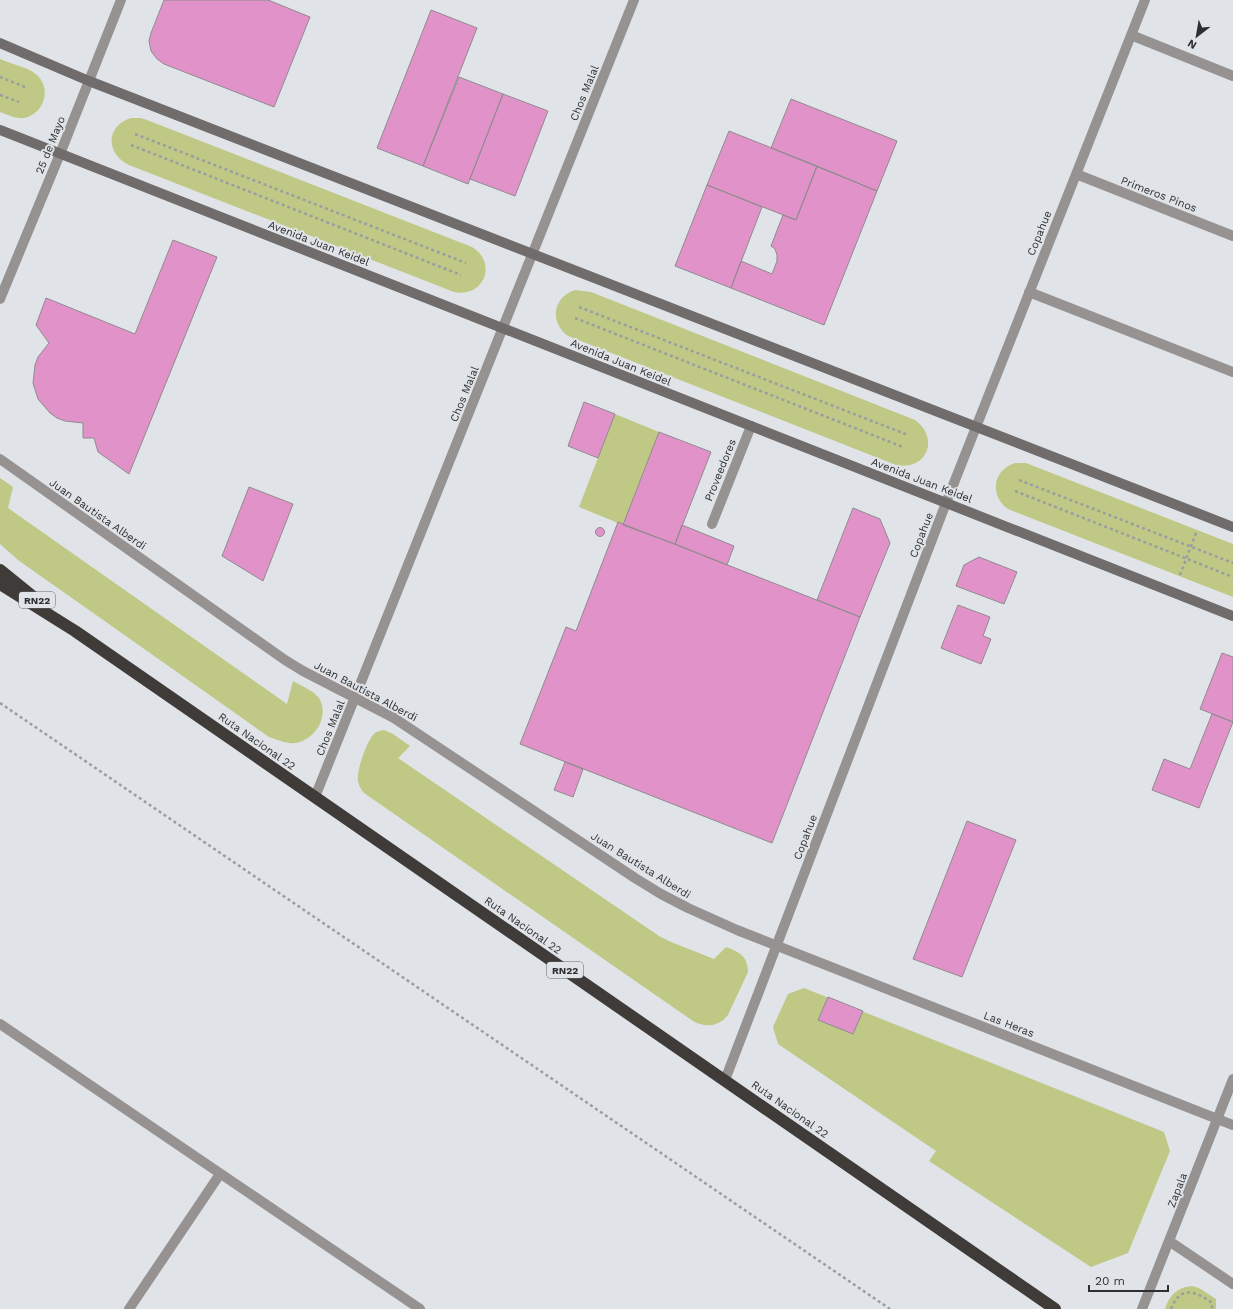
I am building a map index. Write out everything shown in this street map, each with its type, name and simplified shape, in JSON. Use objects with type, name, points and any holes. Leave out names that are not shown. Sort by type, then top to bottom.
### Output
[{"type":"highway","name":"Ruta Nacional 22","points":[[0,570],[75,631]]},
{"type":"highway","name":"Ruta Nacional 22","points":[[0,584],[75,631],[1055,1309]]},
{"type":"main road","points":[[0,43],[89,80],[1233,527]]},
{"type":"main road","name":"Avenida Juan Keidel","points":[[0,130],[1233,616]]},
{"type":"street","name":"25 de Mayo","points":[[0,298],[60,154],[121,0]]},
{"type":"street","name":"Chos Malal","points":[[315,797],[634,0]]},
{"type":"street","name":"Copahue","points":[[725,1080],[946,502],[1145,0]]},
{"type":"street","points":[[1131,35],[1233,76]]},
{"type":"street","name":"Primeros Pinos","points":[[1076,174],[1233,236]]},
{"type":"street","points":[[1029,292],[1233,372]]},
{"type":"street","name":"Proveedores","points":[[712,524],[751,426]]},
{"type":"street","name":"Juan Bautista Alberdi","points":[[0,459],[285,660],[355,698],[374,706],[412,729],[661,894],[713,920],[776,945]]},
{"type":"street","name":"Las Heras","points":[[776,945],[1233,1125]]},
{"type":"street","points":[[0,1024],[420,1309]]},
{"type":"street","name":"Zapala","points":[[1142,1309],[1233,1079]]},
{"type":"street","points":[[129,1309],[220,1174]]},
{"type":"street","points":[[1169,1240],[1233,1284]]},
{"type":"path","points":[[0,77],[25,87]]},
{"type":"path","points":[[0,95],[19,102]]},
{"type":"path","points":[[135,134],[466,263]]},
{"type":"path","points":[[131,145],[461,275]]},
{"type":"path","points":[[579,307],[908,435]]},
{"type":"path","points":[[575,318],[904,447]]},
{"type":"path","points":[[1019,480],[1233,563]]},
{"type":"path","points":[[1015,492],[1233,577]]},
{"type":"path","points":[[1180,576],[1197,530]]},
{"type":"path","points":[[0,703],[890,1309]]},
{"type":"path","points":[[1171,1309],[1178,1298],[1187,1292],[1193,1292],[1199,1294],[1212,1303],[1212,1309]]},
{"type":"green space","points":[[0,59],[33,72],[42,81],[45,94],[44,100],[37,112],[31,116],[18,118],[0,112]]},
{"type":"green space","points":[[131,118],[141,118],[147,120],[472,247],[480,254],[484,262],[486,270],[484,278],[480,285],[473,290],[454,292],[129,165],[121,160],[116,154],[112,140],[116,127]]},
{"type":"green space","points":[[575,290],[591,292],[915,420],[923,427],[927,435],[928,444],[926,452],[916,463],[907,466],[896,465],[568,336],[558,324],[556,310],[562,298]]},
{"type":"green space","points":[[615,414],[659,432],[623,525],[579,507]]},
{"type":"green space","points":[[1015,463],[1026,463],[1233,544],[1233,597],[1008,509],[998,497],[996,483],[1002,471]]},
{"type":"green space","points":[[0,478],[13,487],[8,508],[287,704],[293,681],[314,693],[319,698],[323,712],[322,719],[315,732],[303,741],[296,743],[285,742],[269,737],[18,560],[0,544]]},
{"type":"green space","points":[[384,730],[393,734],[410,746],[398,758],[659,936],[714,959],[726,947],[742,955],[748,967],[748,972],[728,1015],[720,1022],[712,1025],[703,1025],[693,1021],[364,793],[358,781],[363,756],[372,736],[377,732]]},
{"type":"green space","points":[[804,988],[1164,1132],[1170,1151],[1128,1253],[1091,1267],[929,1161],[936,1151],[778,1044],[773,1027],[788,994]]},
{"type":"green space","points":[[1192,1286],[1199,1288],[1216,1299],[1216,1309],[1165,1309],[1169,1300],[1178,1290]]},
{"type":"building","points":[[164,0],[268,0],[310,17],[274,107],[164,64],[157,59],[151,51],[149,41]]},
{"type":"building","points":[[431,10],[477,28],[423,166],[377,148]]},
{"type":"building","points":[[459,77],[503,94],[468,184],[423,166]]},
{"type":"building","points":[[503,94],[548,111],[515,196],[470,179]]},
{"type":"building","points":[[791,99],[897,141],[877,191],[771,148]]},
{"type":"building","points":[[729,131],[817,166],[796,220],[707,185]]},
{"type":"building","points":[[817,166],[877,191],[824,325],[731,288],[741,261],[772,274],[777,261],[777,255],[775,249],[771,246],[783,215],[796,220]]},
{"type":"building","points":[[707,185],[762,207],[731,288],[675,266]]},
{"type":"building","points":[[173,240],[217,257],[129,474],[98,452],[94,438],[83,438],[83,423],[65,421],[57,418],[50,413],[38,399],[33,383],[35,365],[38,357],[49,343],[36,325],[46,298],[135,334]]},
{"type":"building","points":[[584,402],[615,414],[598,458],[568,446]]},
{"type":"building","points":[[659,432],[711,452],[675,544],[623,525]]},
{"type":"building","points":[[249,487],[293,504],[263,581],[222,556]]},
{"type":"building","points":[[853,508],[880,519],[890,543],[860,617],[817,600]]},
{"type":"building","points":[[618,522],[860,617],[772,843],[520,744],[566,627],[576,631]]},
{"type":"building","points":[[682,525],[734,546],[727,565],[675,544]]},
{"type":"building","points":[[600,527],[605,532],[600,537],[595,532]]},
{"type":"building","points":[[979,557],[1017,572],[1004,604],[956,586],[964,565]]},
{"type":"building","points":[[958,605],[990,617],[983,636],[991,639],[981,664],[941,648]]},
{"type":"building","points":[[1222,653],[1233,657],[1233,722],[1200,709]]},
{"type":"building","points":[[1212,714],[1233,722],[1199,808],[1152,790],[1164,759],[1190,769]]},
{"type":"building","points":[[565,762],[583,769],[573,797],[554,790]]},
{"type":"building","points":[[967,821],[1016,840],[962,977],[913,959]]},
{"type":"building","points":[[828,997],[863,1011],[853,1034],[818,1020]]}]
